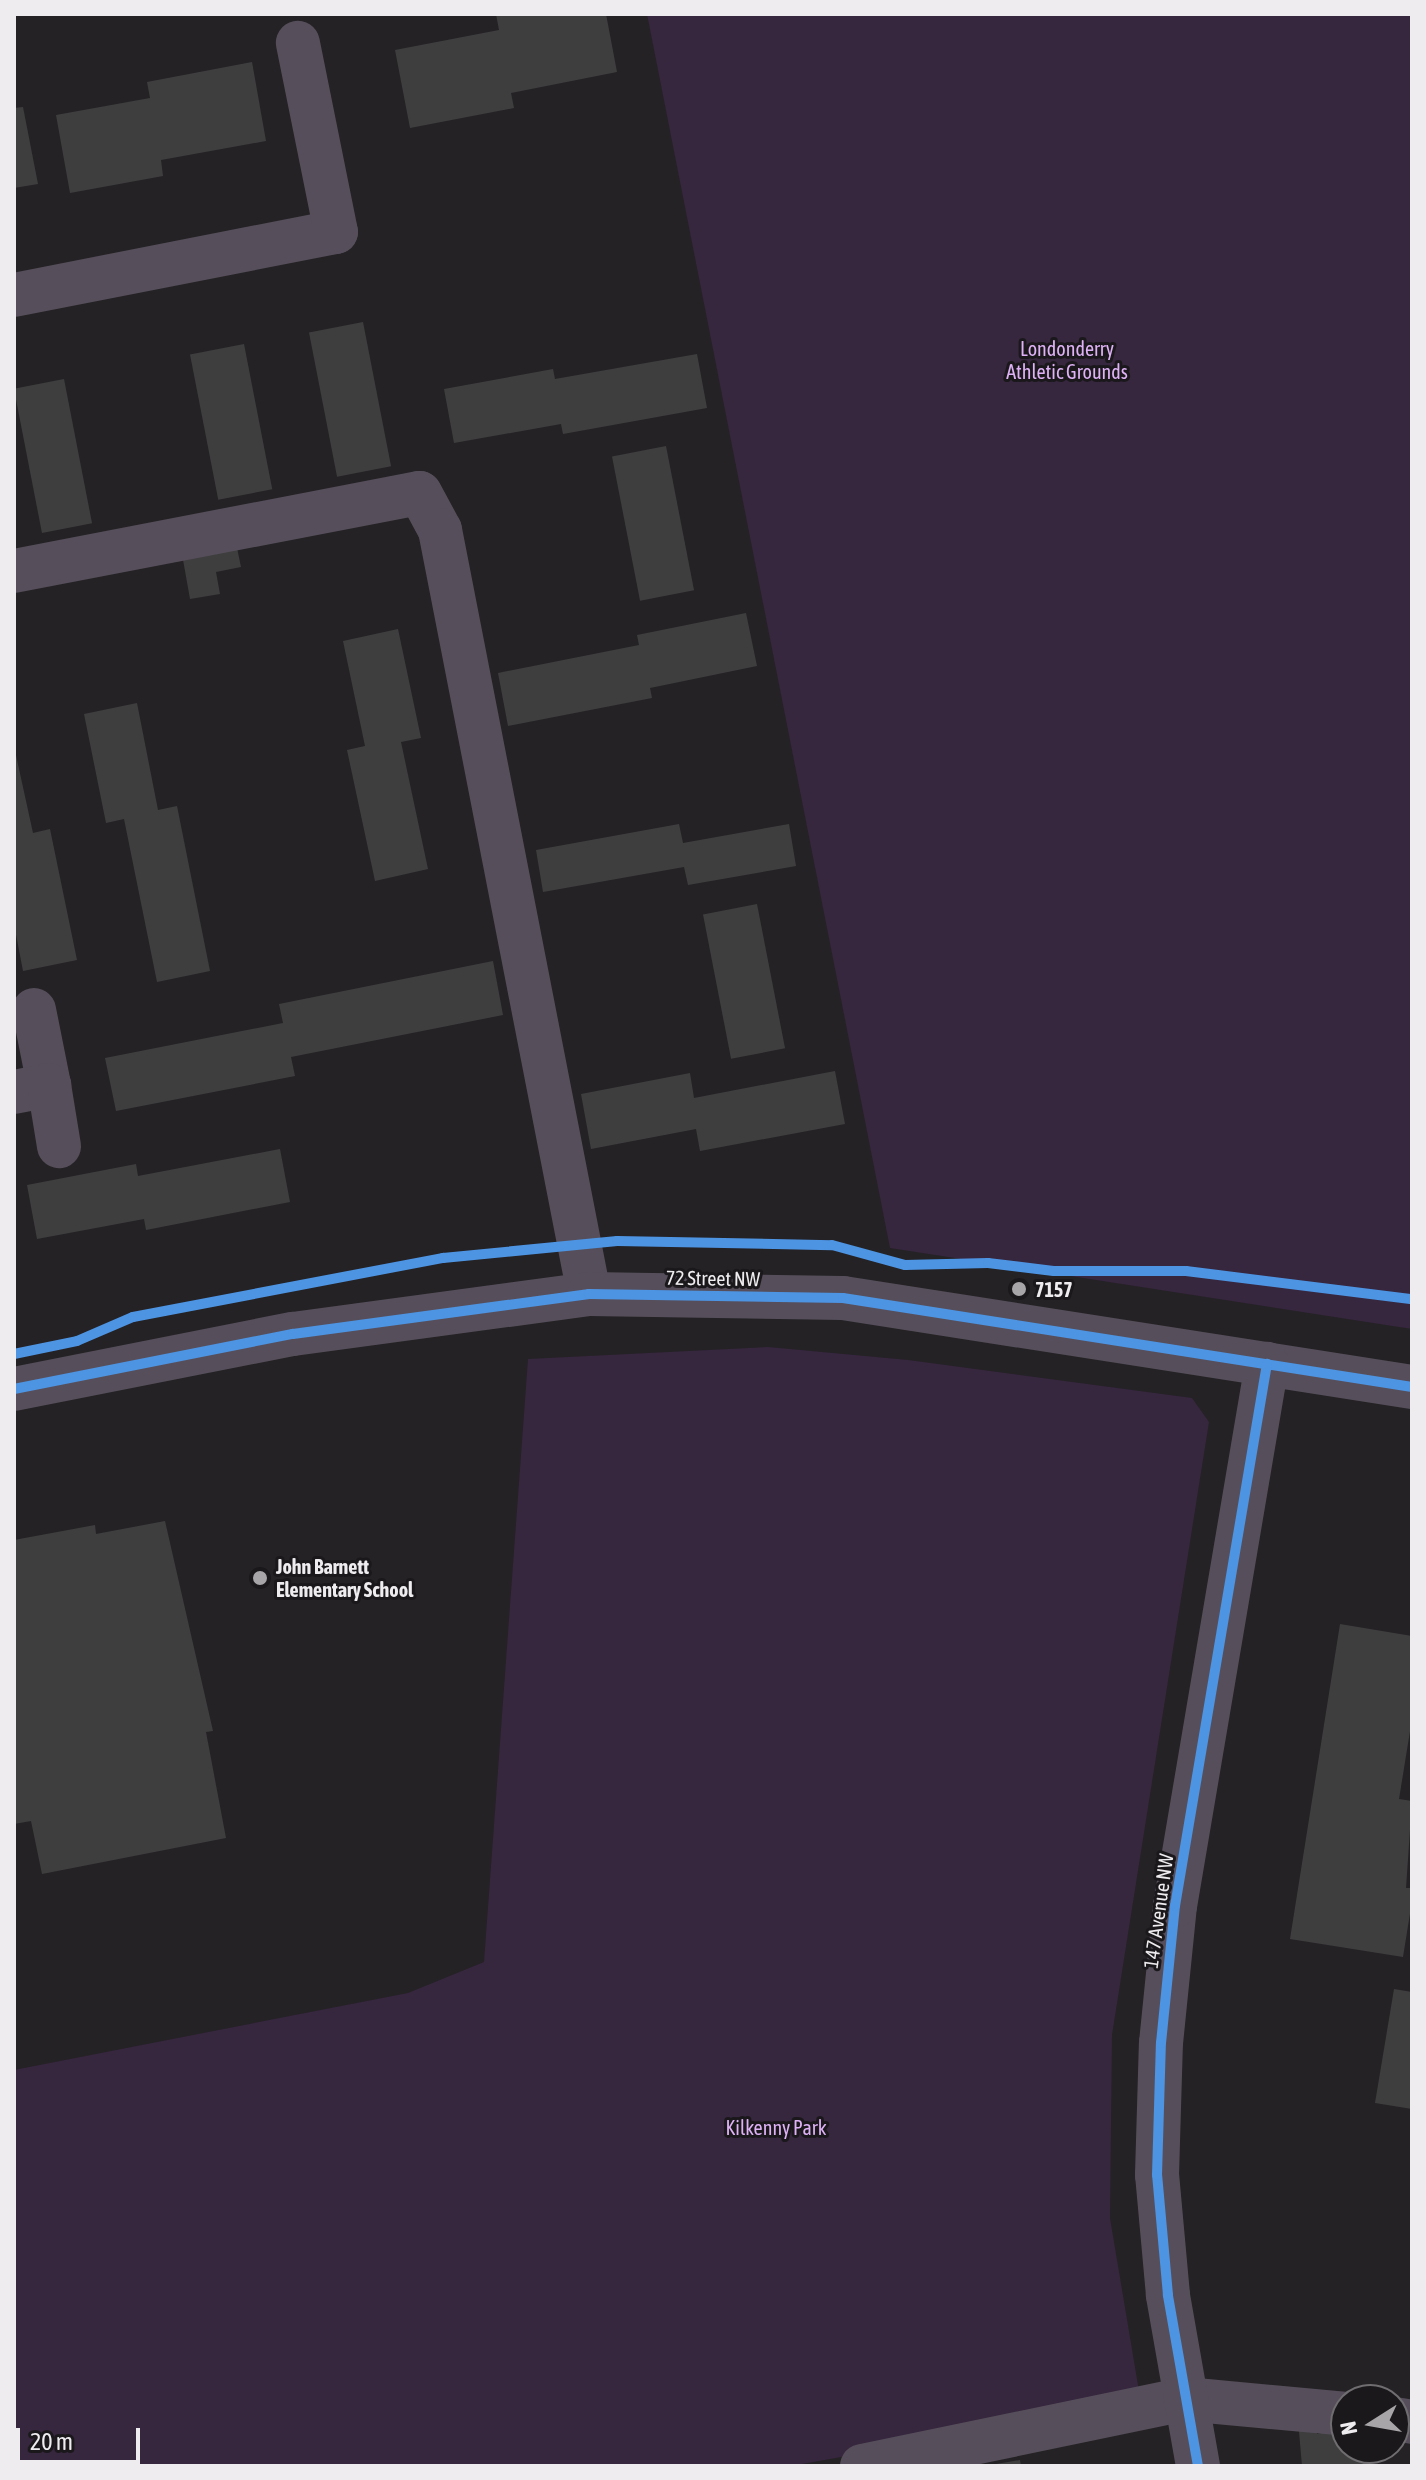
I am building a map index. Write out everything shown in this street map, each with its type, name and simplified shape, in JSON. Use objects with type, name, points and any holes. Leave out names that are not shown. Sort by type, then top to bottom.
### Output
[{"type":"street","points":[[14,295],[336,232],[298,43]]},
{"type":"street","points":[[14,571],[420,493],[440,530],[589,1294]]},
{"type":"street","points":[[34,1010],[31,1089],[59,1146]]},
{"type":"street","name":"72 Street NW","points":[[14,1389],[293,1334],[589,1294],[843,1298],[1412,1387]]},
{"type":"street","name":"147 Avenue NW","points":[[1198,2466],[1185,2399],[1157,2175],[1161,2043],[1175,1906],[1267,1364]]},
{"type":"street","points":[[862,2466],[1185,2399],[1330,2413]]},
{"type":"green space","name":"Londonderry Athletic Grounds","points":[[647,14],[1412,14],[1412,1329],[890,1248]]},
{"type":"green space","name":"Kilkenny Park","points":[[768,1347],[908,1360],[1192,1398],[1209,1422],[1112,2035],[1110,2218],[1141,2403],[791,2466],[14,2466],[14,2070],[408,1993],[484,1962],[528,1359]]},
{"type":"building","points":[[496,14],[606,14],[617,72],[511,93],[514,108],[410,128],[395,50],[499,30]]},
{"type":"building","points":[[252,62],[266,141],[161,160],[163,176],[70,193],[56,115],[150,98],[147,82]]},
{"type":"building","points":[[23,107],[38,184],[14,188],[14,108]]},
{"type":"building","points":[[363,322],[391,466],[337,477],[309,332]]},
{"type":"building","points":[[244,344],[272,489],[218,500],[190,354]]},
{"type":"building","points":[[697,354],[707,408],[563,434],[561,424],[454,443],[444,389],[553,369],[555,379]]},
{"type":"building","points":[[64,379],[92,523],[42,533],[14,389]]},
{"type":"building","points":[[666,446],[694,590],[640,601],[612,456]]},
{"type":"building","points":[[236,543],[241,567],[216,572],[220,594],[190,599],[182,554]]},
{"type":"building","points":[[746,613],[757,666],[650,688],[652,698],[508,726],[498,673],[639,645],[637,635]]},
{"type":"building","points":[[398,629],[421,738],[401,742],[428,869],[375,881],[347,750],[365,746],[343,641]]},
{"type":"building","points":[[137,703],[158,810],[177,806],[210,971],[157,982],[124,819],[106,823],[84,714]]},
{"type":"building","points":[[14,746],[33,833],[50,829],[77,960],[23,971],[14,924]]},
{"type":"building","points":[[679,824],[683,843],[789,824],[796,866],[688,885],[684,867],[543,892],[536,850]]},
{"type":"building","points":[[757,904],[785,1048],[731,1059],[703,914]]},
{"type":"building","points":[[493,961],[503,1015],[291,1057],[295,1076],[116,1111],[105,1058],[283,1023],[279,1004]]},
{"type":"building","points":[[835,1071],[845,1124],[700,1151],[696,1129],[591,1149],[581,1094],[690,1073],[694,1098]]},
{"type":"building","points":[[280,1149],[290,1202],[146,1230],[144,1219],[37,1239],[27,1185],[136,1164],[138,1176]]},
{"type":"building","points":[[165,1521],[213,1731],[206,1732],[226,1838],[42,1874],[31,1821],[14,1824],[14,1540],[95,1525],[96,1534]]},
{"type":"building","points":[[1340,1624],[1412,1636],[1412,1719],[1399,1799],[1412,1801],[1406,1888],[1412,1888],[1412,1901],[1403,1957],[1290,1939]]},
{"type":"building","points":[[1394,1989],[1412,1992],[1412,2109],[1375,2103]]},
{"type":"building","points":[[1313,2417],[1317,2434],[1330,2431],[1330,2464],[1369,2466],[1302,2466],[1298,2420]]},
{"type":"building","points":[[1020,2460],[1021,2466],[996,2464]]},
{"type":"cycle path","points":[[14,1354],[77,1341],[133,1317],[443,1258],[617,1241],[832,1245],[905,1265],[988,1263],[1054,1271],[1186,1271],[1412,1299]]},
{"type":"cycle path","points":[[14,1389],[293,1334],[589,1294],[843,1298],[1412,1387]]},
{"type":"cycle path","points":[[1198,2466],[1168,2295],[1157,2175],[1161,2043],[1175,1906],[1267,1364]]},
{"type":"place","name":"7157","points":[[1019,1289]]},
{"type":"place","name":"John Barnett Elementary School","points":[[260,1578]]}]
